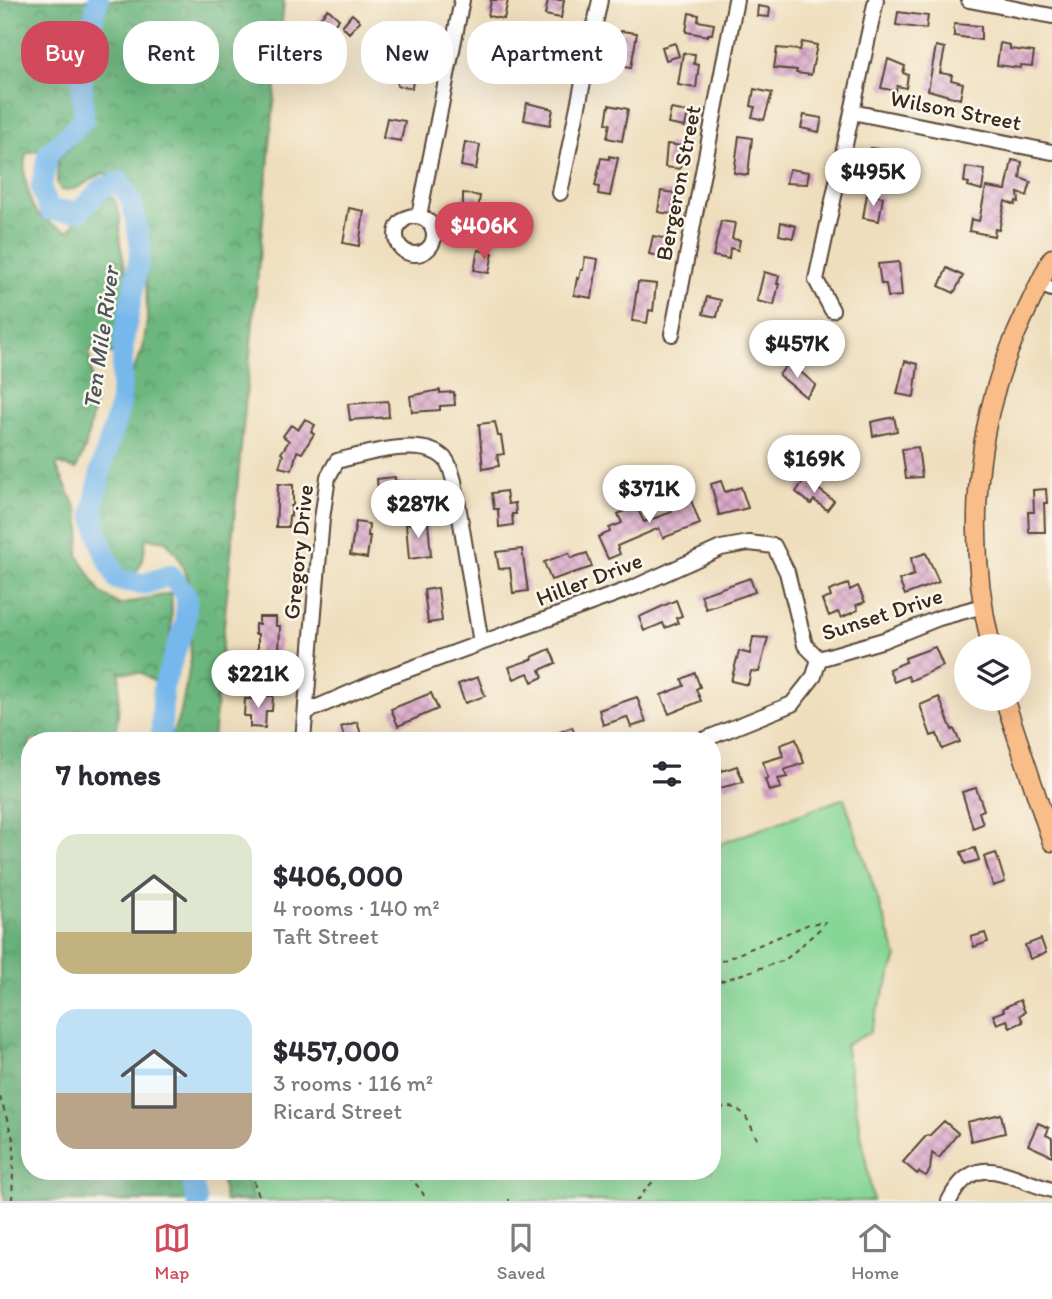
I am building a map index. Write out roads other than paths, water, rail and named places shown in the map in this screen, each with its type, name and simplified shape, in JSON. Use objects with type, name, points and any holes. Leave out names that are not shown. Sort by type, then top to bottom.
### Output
[{"type":"main road","points":[[988,634],[978,559],[978,492],[988,422],[1004,362],[1045,286],[1052,258]]},
{"type":"main road","points":[[1008,711],[1052,842]]},
{"type":"street","points":[[419,216],[462,0]]},
{"type":"street","points":[[560,193],[600,0]]},
{"type":"street","name":"Bergeron Street","points":[[673,334],[736,0]]},
{"type":"street","points":[[832,310],[816,280],[876,0]]},
{"type":"street","points":[[969,0],[1052,16]]},
{"type":"street","name":"Wilson Street","points":[[852,112],[1052,152]]},
{"type":"street","name":"Gregory Drive","points":[[304,732],[324,509],[328,477],[337,461],[405,447],[429,448],[447,460],[454,481],[481,643]]},
{"type":"street","name":"Hiller Drive","points":[[306,712],[382,679],[635,587],[721,548],[749,543],[774,546],[788,572],[805,645],[819,659]]},
{"type":"street","name":"Sunset Drive","points":[[721,733],[792,704],[814,676],[819,659],[884,640],[939,618],[983,606]]},
{"type":"street","points":[[949,1201],[958,1183],[977,1172],[1008,1173],[1052,1191]]},
{"type":"waterway","name":"Ten Mile River","points":[[98,0],[81,68],[84,119],[48,154],[41,188],[50,211],[80,211],[102,188],[120,182],[132,202],[141,249],[124,337],[120,406],[101,469],[93,513],[103,550],[118,580],[145,584],[170,575],[187,596],[185,623],[163,688],[161,732]]},
{"type":"waterway","name":"Ten Mile River","points":[[192,1180],[197,1201]]}]
